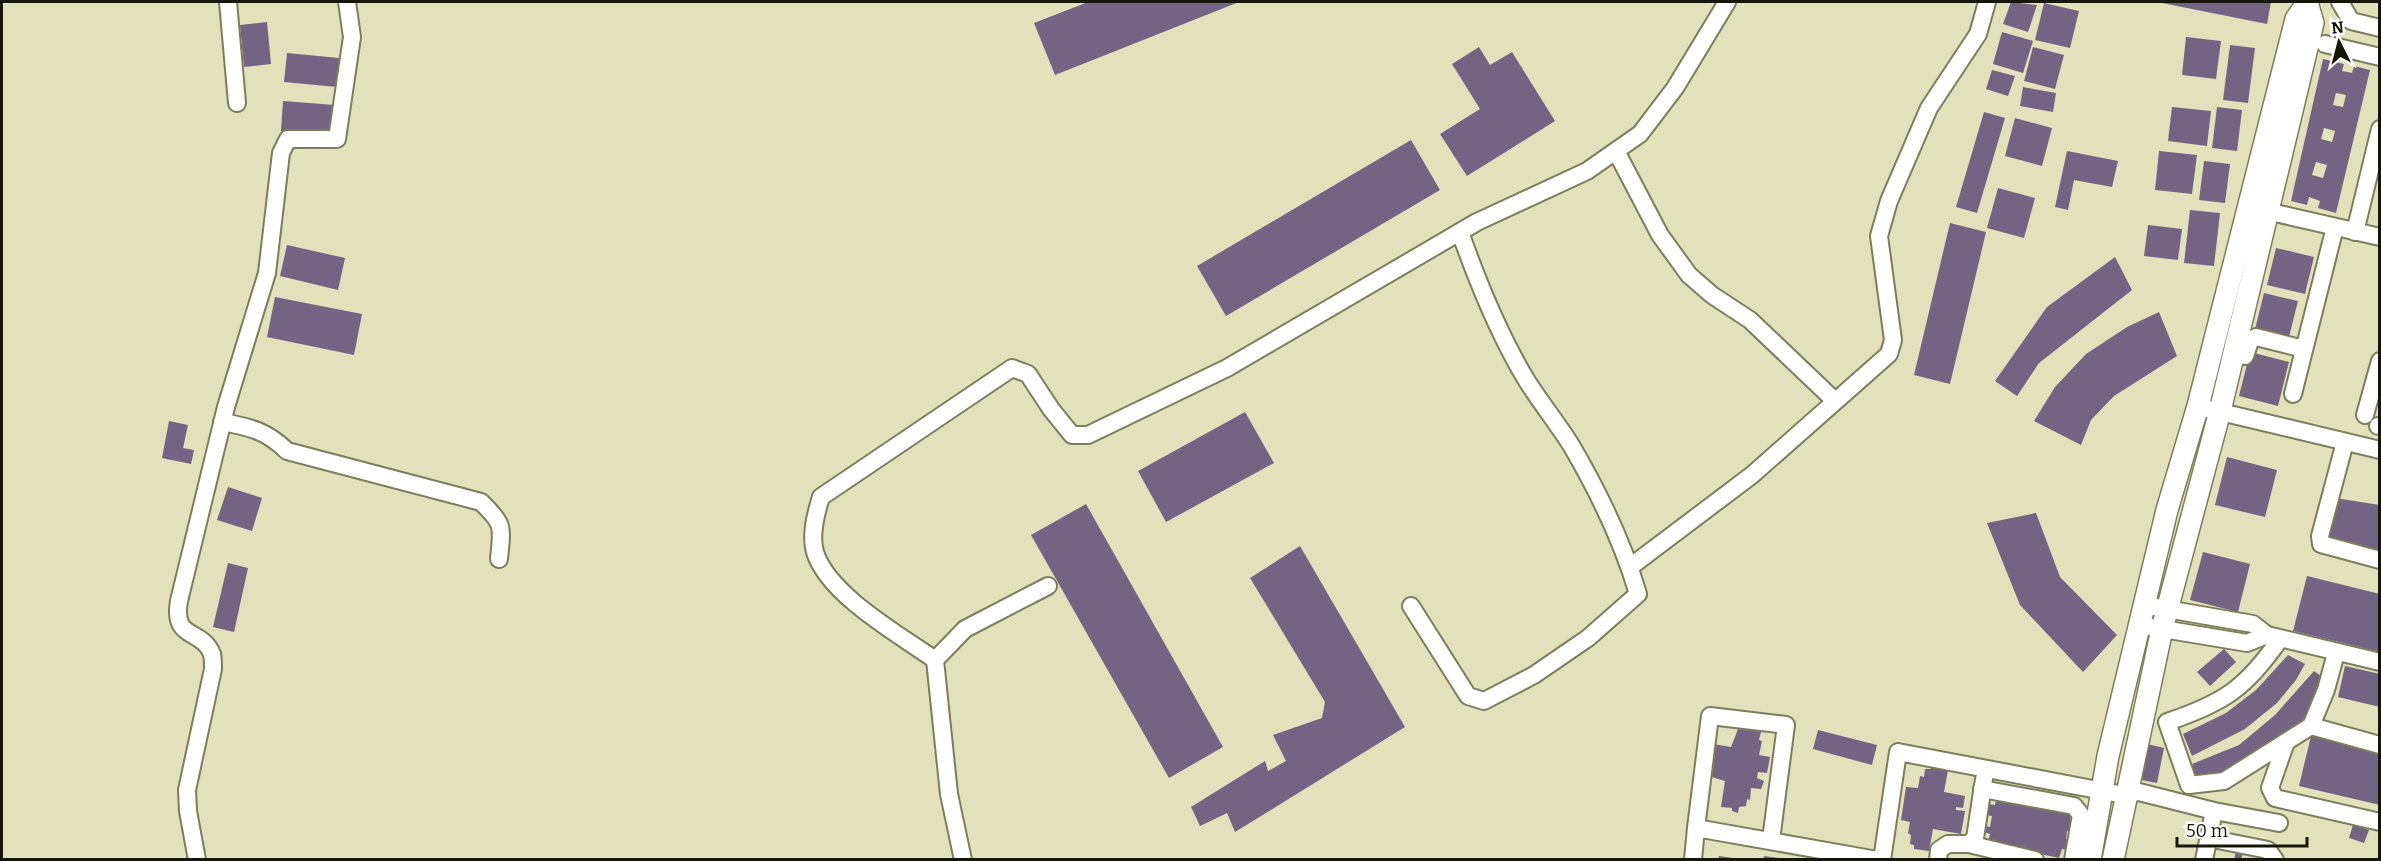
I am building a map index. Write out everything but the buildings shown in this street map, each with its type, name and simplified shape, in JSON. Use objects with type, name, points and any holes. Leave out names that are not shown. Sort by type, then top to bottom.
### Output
[{"type":"street","points":[[228,2],[237,103]]},
{"type":"street","points":[[197,860],[188,811],[187,790],[213,669],[212,654],[205,645],[180,627],[176,615],[222,422],[267,273],[281,153],[288,139],[337,139],[352,37],[347,2]]},
{"type":"street","points":[[963,860],[949,794],[935,660],[838,590],[815,552],[815,518],[821,497],[1012,368],[1028,374],[1051,409],[1072,435],[1088,435],[1227,368],[1460,232],[1587,171],[1640,134],[1675,88],[1726,2]]},
{"type":"street","points":[[1630,567],[1752,475],[1834,400],[1889,354],[1893,340],[1879,236],[1881,227],[1889,201],[1920,127],[1929,108],[1978,34],[1986,2]]},
{"type":"street","points":[[2090,860],[2108,756],[2167,510],[2198,406],[2296,19],[2307,2]]},
{"type":"street","points":[[2112,860],[2165,619],[2220,411],[2313,23],[2307,2]]},
{"type":"street","points":[[2340,2],[2351,21],[2379,28]]},
{"type":"street","points":[[2325,44],[2379,57]]},
{"type":"street","points":[[2355,232],[2379,129]]},
{"type":"street","points":[[1616,151],[1660,235],[1689,275],[1712,295],[1750,320],[1834,400]]},
{"type":"street","points":[[2247,207],[2379,237]]},
{"type":"street","points":[[2293,394],[2335,227]]},
{"type":"street","points":[[1411,606],[1468,696],[1484,701],[1534,675],[1588,638],[1638,594],[1630,567],[1601,503],[1570,446],[1527,380],[1500,329],[1477,280],[1460,232]]},
{"type":"street","points":[[2245,356],[2250,341],[2256,337],[2304,350]]},
{"type":"street","points":[[2365,415],[2378,372]]},
{"type":"street","points":[[2198,406],[2379,450]]},
{"type":"street","points":[[222,422],[262,430],[287,451],[481,502],[500,520],[503,531],[500,559]]},
{"type":"street","points":[[2345,442],[2320,536],[2321,544],[2379,560]]},
{"type":"street","points":[[935,660],[965,629],[1048,586]]},
{"type":"street","points":[[2142,614],[2165,619],[2253,624],[2273,637],[2379,662]]},
{"type":"street","points":[[2273,637],[2259,670],[2233,693],[2190,714],[2167,722],[2189,786],[2224,781],[2311,726],[2326,690],[2336,653]]},
{"type":"street","points":[[1693,860],[1710,716],[1786,725],[1771,840]]},
{"type":"street","points":[[2311,726],[2379,745]]},
{"type":"street","points":[[2286,742],[2270,788],[2275,798],[2379,822]]},
{"type":"street","points":[[1696,828],[1771,840],[1822,855],[1880,860],[1898,752],[2128,795],[2139,792],[2213,816],[2279,823]]},
{"type":"street","points":[[1969,844],[1975,838],[1986,769]]},
{"type":"street","points":[[1982,789],[2074,806],[2082,815],[2073,860]]},
{"type":"street","points":[[2204,860],[2213,816]]},
{"type":"street","points":[[2208,838],[2268,850],[2275,860]]},
{"type":"street","points":[[1938,860],[1939,850],[1948,844],[1969,844],[2035,860]]}]
